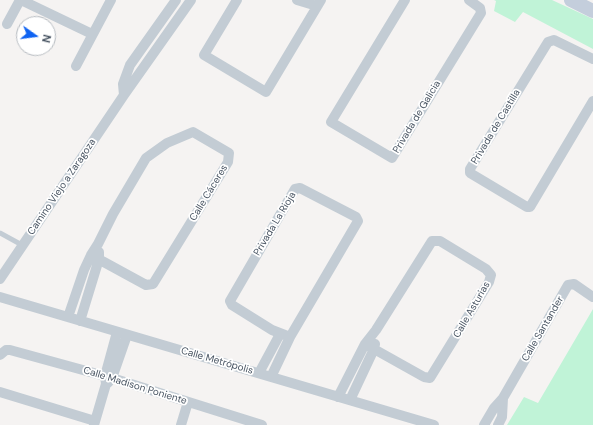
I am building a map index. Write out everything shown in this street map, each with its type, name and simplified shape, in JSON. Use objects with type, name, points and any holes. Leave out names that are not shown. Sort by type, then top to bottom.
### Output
[{"type":"street","points":[[6,24],[21,0],[92,34]]},
{"type":"street","points":[[76,66],[92,34],[112,0]]},
{"type":"street","name":"Camino Viejo a Zaragoza","points":[[124,95],[123,84],[130,66],[176,0]]},
{"type":"street","name":"Camino Viejo a Zaragoza","points":[[1,275],[191,0]]},
{"type":"street","points":[[237,0],[204,55],[266,92],[319,3],[297,0]]},
{"type":"street","name":"Privada de Galicia","points":[[405,0],[331,122],[392,158],[480,13],[480,8],[469,0]]},
{"type":"street","name":"Privada de Castilla","points":[[593,59],[554,40],[548,42],[470,173],[527,207],[530,207],[593,101]]},
{"type":"street","name":"Calle Cáceres","points":[[80,321],[98,244],[146,158],[154,151],[193,132],[229,153],[228,162],[153,284],[146,285],[95,257]]},
{"type":"street","name":"Privada La Rioja","points":[[272,377],[290,337],[358,221],[356,218],[300,188],[295,189],[230,301],[232,305],[280,334],[290,337]]},
{"type":"street","name":"Calle Asturias","points":[[350,400],[369,347],[376,330],[432,241],[440,241],[486,269],[491,275],[489,282],[431,377],[424,377],[369,347]]},
{"type":"street","name":"Calle Cáceres","points":[[68,317],[78,285],[95,257]]},
{"type":"street","name":"Calle Santander","points":[[484,425],[494,408],[503,398],[568,284],[574,284],[593,296]]},
{"type":"street","name":"Calle Metrópolis","points":[[0,297],[350,400],[414,422],[428,424]]},
{"type":"street","points":[[0,392],[95,423],[108,379],[117,332]]},
{"type":"street","points":[[259,373],[280,334]]},
{"type":"street","points":[[108,379],[127,335]]},
{"type":"street","name":"Calle Asturias","points":[[338,397],[369,347]]},
{"type":"street","name":"Calle Madison Poniente","points":[[0,355],[6,350],[10,350],[261,424]]},
{"type":"street","points":[[268,354],[280,359]]},
{"type":"street","name":"Calle Santander","points":[[498,425],[502,417],[503,398]]},
{"type":"street","points":[[181,425],[188,402]]},
{"type":"lane","points":[[0,233],[22,245]]},
{"type":"green space","points":[[494,0],[552,0],[593,19],[593,49],[523,12],[515,22],[494,11],[496,1]]},
{"type":"green space","points":[[593,309],[593,425],[507,425],[524,397],[538,403]]}]
